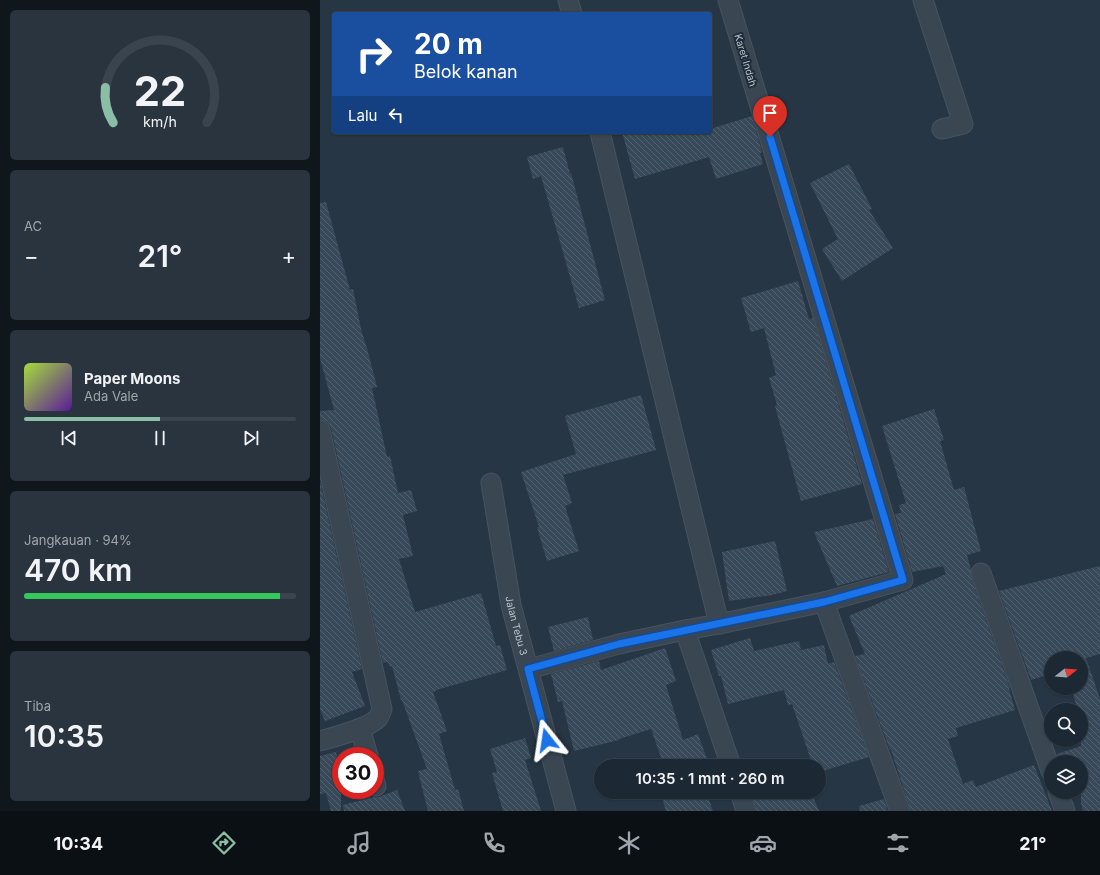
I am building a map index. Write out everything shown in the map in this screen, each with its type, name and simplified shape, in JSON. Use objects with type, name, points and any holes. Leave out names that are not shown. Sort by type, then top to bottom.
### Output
[{"type":"street","points":[[568,0],[571,12]]},
{"type":"street","name":"Karet Indah","points":[[728,0],[903,580],[824,602]]},
{"type":"street","points":[[923,0],[963,124],[942,129]]},
{"type":"street","points":[[600,134],[719,624]]},
{"type":"street","points":[[320,430],[382,709],[379,717],[373,722],[360,728],[320,741]]},
{"type":"street","name":"Jalan Tebu 3","points":[[491,483],[511,605],[566,811]]},
{"type":"street","points":[[981,573],[1045,755]]},
{"type":"street","points":[[528,669],[619,644],[824,602],[900,811]]},
{"type":"street","points":[[685,630],[729,759]]},
{"type":"street","points":[[360,728],[365,747]]},
{"type":"street","points":[[742,799],[746,811]]},
{"type":"street","points":[[1061,799],[1065,811]]},
{"type":"building","points":[[752,116],[762,152],[760,153],[763,164],[716,179],[709,157],[635,179],[623,134],[712,134],[712,128]]},
{"type":"building","points":[[563,147],[605,300],[579,308],[541,176],[533,179],[527,157]]},
{"type":"building","points":[[849,164],[872,209],[869,210],[893,248],[842,281],[822,249],[838,239],[810,183]]},
{"type":"building","points":[[326,202],[350,290],[353,289],[361,329],[377,387],[372,388],[387,457],[390,456],[398,493],[411,490],[417,511],[403,515],[413,556],[399,559],[415,612],[481,593],[496,646],[500,645],[507,670],[433,692],[447,731],[439,734],[455,790],[458,789],[464,811],[428,811],[418,771],[427,769],[401,700],[392,666],[390,667],[388,662],[383,663],[331,428],[328,422],[320,419],[320,411],[334,410],[320,358],[320,203]]},
{"type":"building","points":[[798,281],[809,319],[813,318],[862,484],[801,501],[775,406],[777,405],[769,378],[776,375],[764,328],[751,332],[741,298]]},
{"type":"building","points":[[641,395],[656,450],[563,475],[572,503],[565,506],[579,551],[547,561],[537,527],[539,527],[521,472],[576,454],[565,416]]},
{"type":"building","points":[[934,409],[944,440],[940,441],[954,490],[964,487],[981,551],[967,555],[971,570],[971,577],[1010,688],[1015,710],[956,728],[958,736],[948,739],[963,784],[973,780],[976,787],[1034,765],[1044,791],[1044,799],[1047,799],[1052,811],[911,811],[891,750],[855,656],[865,654],[849,616],[946,574],[943,566],[912,572],[895,514],[901,513],[899,505],[906,503],[882,426]]},
{"type":"building","points":[[320,481],[362,669],[352,672],[365,706],[325,721],[320,709]]},
{"type":"building","points":[[873,519],[889,572],[837,586],[814,532]]},
{"type":"building","points":[[775,541],[787,591],[772,595],[729,601],[722,552]]},
{"type":"building","points":[[1100,566],[1100,654],[1088,657],[1088,651],[1044,651],[1044,676],[1031,680],[999,591]]},
{"type":"building","points":[[588,617],[593,640],[554,651],[548,627]]},
{"type":"building","points":[[750,638],[754,651],[799,641],[801,650],[824,645],[828,664],[834,662],[869,757],[826,770],[826,759],[811,759],[792,704],[788,705],[784,690],[728,704],[721,676],[719,676],[711,650]]},
{"type":"building","points":[[665,648],[676,681],[666,685],[683,740],[698,734],[707,759],[662,759],[651,729],[619,740],[574,751],[562,701],[558,702],[551,674],[599,661],[601,670]]},
{"type":"building","points":[[1088,664],[1100,699],[1100,811],[1083,811],[1081,803],[1081,799],[1088,799],[1088,755],[1057,754],[1078,747],[1088,747],[1088,703],[1076,703],[1073,695],[1088,695]]},
{"type":"building","points":[[525,738],[531,758],[525,760],[541,811],[503,811],[492,773],[497,772],[490,749]]},
{"type":"building","points":[[332,753],[332,799],[341,799],[341,811],[331,811],[326,793],[320,794],[320,756]]},
{"type":"building","points":[[397,790],[405,811],[344,811],[343,805],[366,799],[384,799],[384,795]]},
{"type":"building","points":[[662,799],[712,799],[709,800],[713,811],[666,811]]},
{"type":"building","points":[[753,799],[814,799],[819,811],[757,811]]},
{"type":"building","points":[[884,799],[888,811],[860,811],[859,806]]},
{"type":"route","points":[[547,740],[528,669],[619,644],[824,602],[903,580],[770,137]]}]
